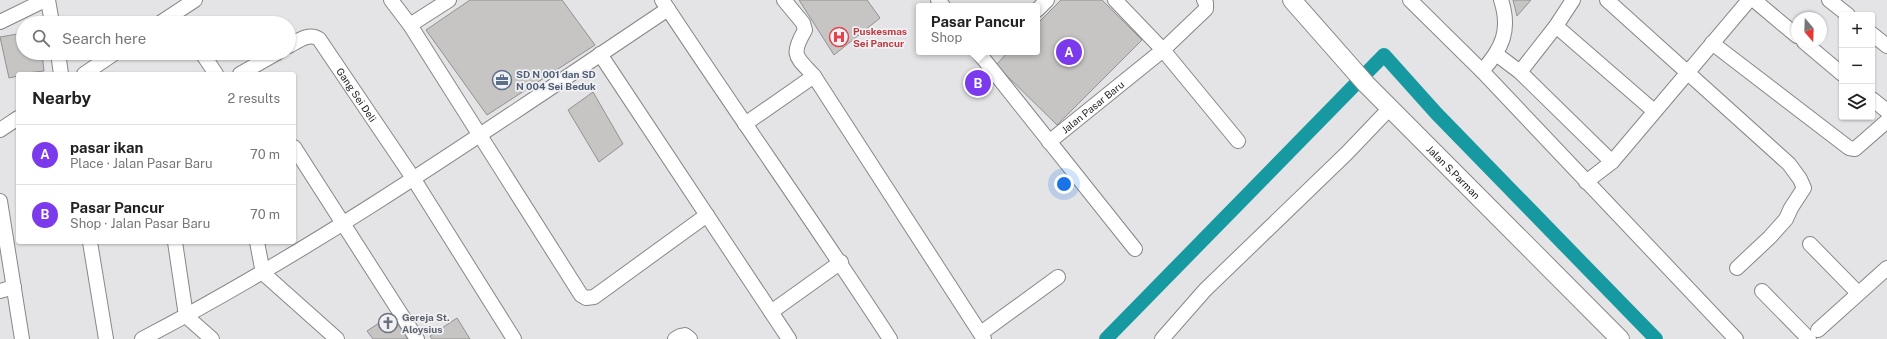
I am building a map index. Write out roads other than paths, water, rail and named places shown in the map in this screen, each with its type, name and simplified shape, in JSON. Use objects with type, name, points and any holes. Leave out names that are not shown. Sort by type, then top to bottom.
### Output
[{"type":"main road","name":"Jalan S.Parman","points":[[1292,0],[1366,84],[1620,339]]},
{"type":"street","points":[[0,22],[45,0]]},
{"type":"street","points":[[48,0],[51,16]]},
{"type":"street","points":[[181,16],[195,0]]},
{"type":"street","points":[[391,0],[410,25],[581,295],[586,298],[594,297],[707,215]]},
{"type":"street","points":[[410,25],[449,0]]},
{"type":"street","points":[[784,0],[803,23],[805,30],[797,44],[797,58],[814,76],[982,336],[1058,277]]},
{"type":"street","points":[[1115,0],[1163,50],[1238,141]]},
{"type":"street","name":"Jalan Pasar Baru","points":[[1049,142],[1163,50],[1206,9],[1206,3],[1204,0]]},
{"type":"street","points":[[1410,0],[1482,71],[1736,339]]},
{"type":"street","points":[[1482,71],[1496,54],[1504,34],[1505,20],[1501,0]]},
{"type":"street","points":[[1520,72],[1556,26],[1574,0]]},
{"type":"street","points":[[1607,0],[1789,164],[1800,179],[1804,188],[1786,219],[1770,237],[1737,268]]},
{"type":"street","points":[[1586,182],[1612,162],[1749,0]]},
{"type":"street","points":[[1754,0],[1791,31]]},
{"type":"street","points":[[1829,0],[1844,12]]},
{"type":"street","points":[[142,339],[263,273],[413,178],[600,54],[665,4],[840,262],[890,339]]},
{"type":"street","points":[[1556,26],[1654,111]]},
{"type":"street","name":"Gang Sei Deli","points":[[296,42],[308,36],[314,36],[319,39],[413,178],[514,339]]},
{"type":"street","points":[[1875,36],[1887,46]]},
{"type":"street","points":[[1712,43],[1849,148],[1855,148],[1887,120]]},
{"type":"street","points":[[1811,48],[1839,71]]},
{"type":"street","points":[[600,54],[789,339]]},
{"type":"street","points":[[1496,54],[1520,72],[1612,162]]},
{"type":"street","points":[[985,55],[1049,142],[1134,249]]},
{"type":"street","points":[[59,60],[61,72]]},
{"type":"street","points":[[87,72],[105,60]]},
{"type":"street","points":[[207,60],[215,72]]},
{"type":"street","points":[[244,72],[265,60]]},
{"type":"street","points":[[745,124],[814,76]]},
{"type":"street","points":[[1875,102],[1887,112]]},
{"type":"street","points":[[1162,339],[1204,290],[1347,153],[1390,108]]},
{"type":"street","points":[[0,130],[16,119]]},
{"type":"street","points":[[296,150],[417,339]]},
{"type":"street","points":[[0,201],[22,339]]},
{"type":"street","points":[[90,244],[106,339]]},
{"type":"street","points":[[175,244],[186,316],[212,339]]},
{"type":"street","points":[[257,244],[263,273],[337,339]]},
{"type":"street","points":[[1810,244],[1858,293]]},
{"type":"street","points":[[771,312],[840,262]]},
{"type":"street","points":[[1762,291],[1815,337],[1858,293],[1887,268]]},
{"type":"street","points":[[0,291],[14,287]]},
{"type":"street","points":[[675,339],[680,336],[685,336],[690,339]]},
{"type":"waterway","points":[[1106,339],[1384,55],[1436,113],[1656,339]]},
{"type":"place","name":"Puskesmas Sei Pancur","points":[[839,37]]},
{"type":"place","name":"pasar ikan","points":[[1069,52]]},
{"type":"place","name":"SD N 001 dan SD N 004 Sei Beduk","points":[[502,80]]},
{"type":"place","name":"Pasar Pancur","points":[[978,83]]},
{"type":"place","name":"Gereja St. Aloysius","points":[[388,323]]}]
